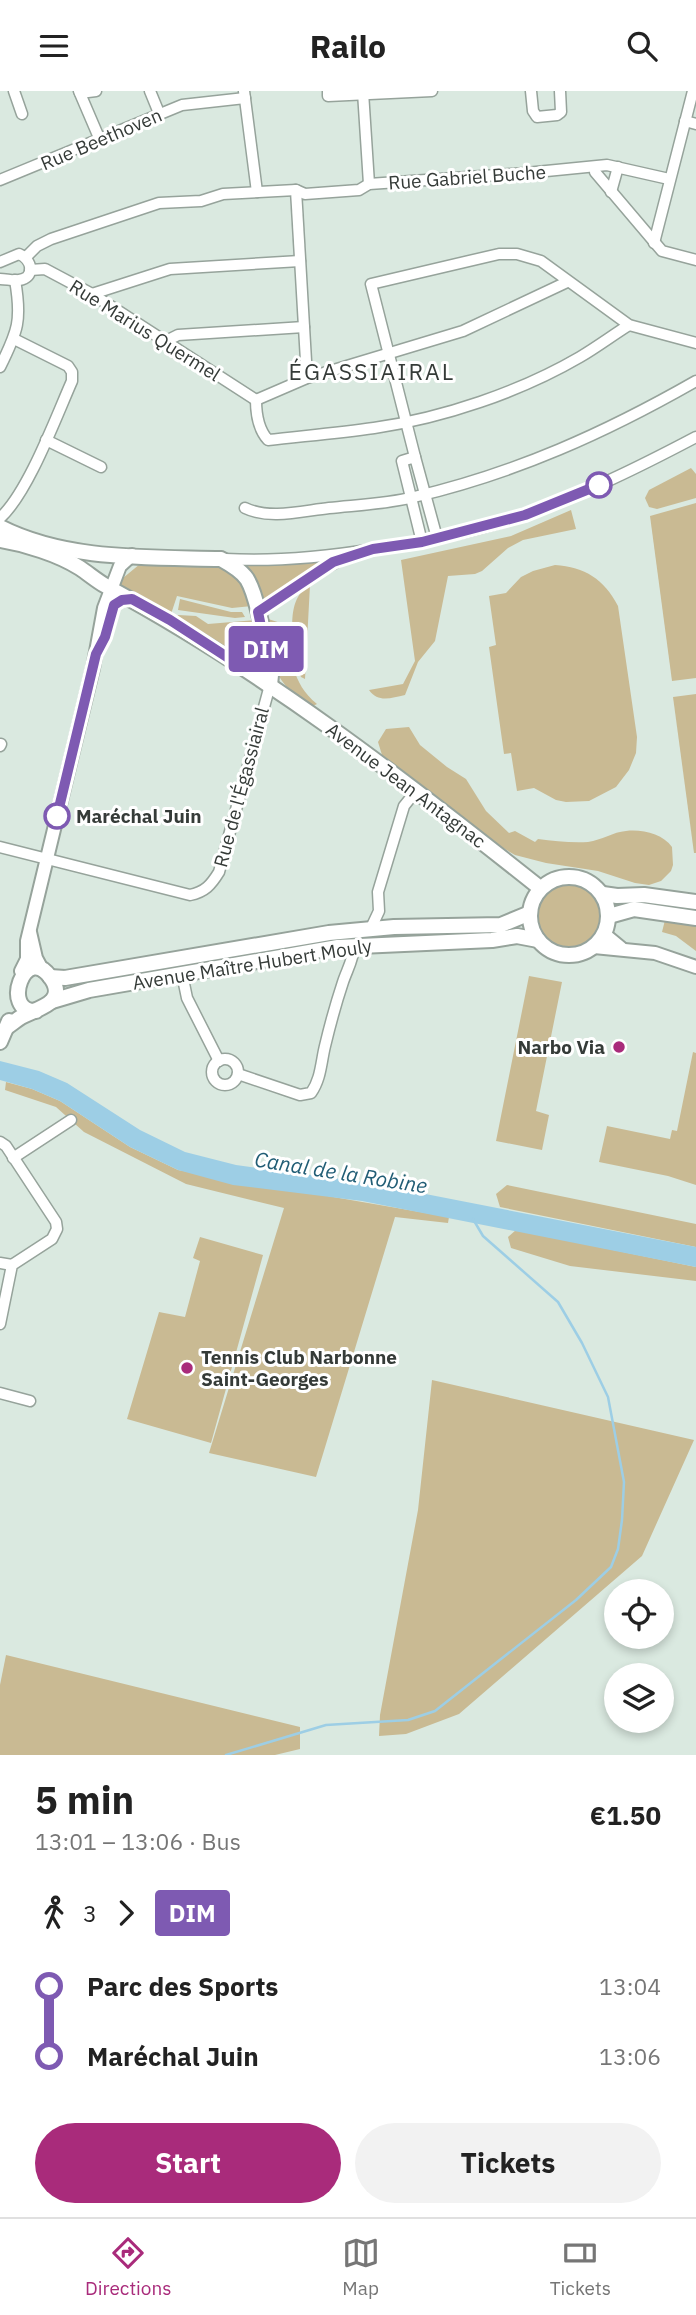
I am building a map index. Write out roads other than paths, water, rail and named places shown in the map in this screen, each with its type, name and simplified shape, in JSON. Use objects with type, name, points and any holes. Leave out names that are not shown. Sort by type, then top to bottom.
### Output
[{"type":"main road","points":[[0,527],[45,544],[67,549],[221,559],[235,567],[248,580],[258,612],[271,678],[270,685]]},
{"type":"main road","name":"Avenue Jean Antagnac","points":[[0,540],[65,560],[110,590],[170,620],[248,670],[416,791],[540,888]]},
{"type":"main road","points":[[248,670],[264,663],[267,655]]},
{"type":"main road","points":[[573,876],[595,885],[603,894],[609,916],[604,934],[594,947],[582,953],[566,955],[552,951],[538,940],[530,923],[530,913],[540,888],[561,877],[573,876]]},
{"type":"main road","points":[[603,894],[644,895],[696,902]]},
{"type":"main road","points":[[609,916],[634,909],[696,918]]},
{"type":"main road","name":"Avenue Maître Hubert Mouly","points":[[46,974],[63,979],[314,935],[371,928],[501,925],[530,913]]},
{"type":"main road","name":"Avenue Maître Hubert Mouly","points":[[51,1001],[89,990],[338,947],[492,940],[517,936],[538,940]]},
{"type":"main road","points":[[0,1042],[2,1022],[12,989],[36,968],[46,974],[54,988],[47,1006],[2,1022]]},
{"type":"main road","points":[[12,989],[22,1009],[36,1011]]},
{"type":"street","points":[[14,91],[22,114]]},
{"type":"street","points":[[96,91],[80,92],[100,140]]},
{"type":"street","points":[[150,91],[159,113]]},
{"type":"street","points":[[328,91],[328,96],[432,91]]},
{"type":"street","points":[[531,91],[533,111],[537,117],[557,115],[561,112],[560,91]]},
{"type":"street","points":[[654,243],[693,91]]},
{"type":"street","points":[[363,93],[369,184]]},
{"type":"street","points":[[244,95],[257,192]]},
{"type":"street","name":"Rue Beethoven","points":[[0,180],[159,113],[182,105],[244,95]]},
{"type":"street","points":[[685,121],[696,124]]},
{"type":"street","name":"Rue Gabriel Buche","points":[[26,257],[37,246],[51,239],[159,203],[201,201],[223,194],[296,190],[304,194],[359,190],[369,184],[592,169],[607,165],[670,179]]},
{"type":"street","points":[[611,192],[618,167]]},
{"type":"street","points":[[592,169],[662,251],[696,260]]},
{"type":"street","points":[[296,190],[307,378]]},
{"type":"street","points":[[0,262],[16,254],[26,257],[30,263],[30,270],[25,278],[15,281],[0,279]]},
{"type":"street","points":[[437,538],[371,285],[499,254],[517,254],[541,261],[629,325],[696,343]]},
{"type":"street","points":[[92,294],[170,269],[300,261]]},
{"type":"street","name":"Rue Marius Quermel","points":[[30,270],[45,269],[92,294],[256,400]]},
{"type":"street","points":[[0,367],[14,339],[20,316],[15,281]]},
{"type":"street","points":[[567,282],[463,331],[307,378],[256,400],[256,414],[262,433],[268,440],[375,428],[471,404],[525,384],[580,357],[629,325]]},
{"type":"street","points":[[166,341],[178,335],[304,327]]},
{"type":"street","points":[[0,518],[16,498],[72,381],[72,372],[68,366],[14,339]]},
{"type":"street","points":[[245,508],[256,514],[280,514],[412,498],[477,480],[542,458],[594,436],[696,381]]},
{"type":"street","points":[[221,559],[332,556],[422,542],[525,515],[607,482],[696,437]]},
{"type":"street","points":[[46,440],[101,467]]},
{"type":"street","points":[[415,457],[402,461],[422,542]]},
{"type":"street","points":[[258,612],[333,562],[373,549]]},
{"type":"street","points":[[12,989],[26,965],[27,941],[96,654],[104,608],[120,566],[132,555]]},
{"type":"street","points":[[96,654],[105,637],[114,605],[122,600],[132,599]]},
{"type":"street","points":[[248,670],[259,684],[264,702],[290,699]]},
{"type":"street","name":"Rue de l'Égassiairal","points":[[46,859],[190,895],[200,893],[211,886],[219,872],[270,685]]},
{"type":"street","points":[[371,928],[379,911],[379,892],[404,806],[416,791]]},
{"type":"street","points":[[0,848],[46,859]]},
{"type":"street","points":[[379,911],[394,927]]},
{"type":"street","points":[[30,932],[36,958],[46,974]]},
{"type":"street","points":[[604,934],[621,948]]},
{"type":"street","points":[[238,1074],[300,1095],[311,1093],[321,1071],[324,1050],[354,954],[354,946]]},
{"type":"street","points":[[338,947],[348,967]]},
{"type":"street","points":[[594,947],[654,953],[696,967]]},
{"type":"street","points":[[182,974],[187,998],[219,1061]]},
{"type":"street","points":[[227,1060],[234,1063],[238,1074],[231,1084],[224,1085],[217,1082],[212,1071],[219,1061],[227,1060]]},
{"type":"street","points":[[13,1158],[71,1121]]},
{"type":"street","points":[[0,1142],[56,1222],[57,1230],[52,1239],[12,1265],[0,1263]]},
{"type":"street","points":[[0,1324],[12,1265]]},
{"type":"street","points":[[0,1393],[30,1401]]},
{"type":"water","points":[[0,1061],[39,1071],[67,1083],[140,1130],[185,1152],[236,1165],[364,1182],[696,1247],[696,1267],[362,1201],[233,1185],[178,1170],[130,1147],[60,1101],[0,1080]]},
{"type":"waterway","points":[[226,1755],[326,1725],[408,1720],[435,1711],[576,1600],[611,1567],[618,1549],[624,1482],[608,1397],[582,1343],[558,1302],[483,1236],[473,1219]]},
{"type":"place","name":"Maréchal Juin","points":[[57,816]]},
{"type":"place","name":"Narbo Via","points":[[619,1047]]},
{"type":"place","name":"Tennis Club Narbonne Saint-Georges","points":[[187,1368]]},
{"type":"district","name":"ÉGASSIAIRAL","points":[[372,371]]},
{"type":"water label","name":"Canal de la Robine","points":[[341,1172]]}]
